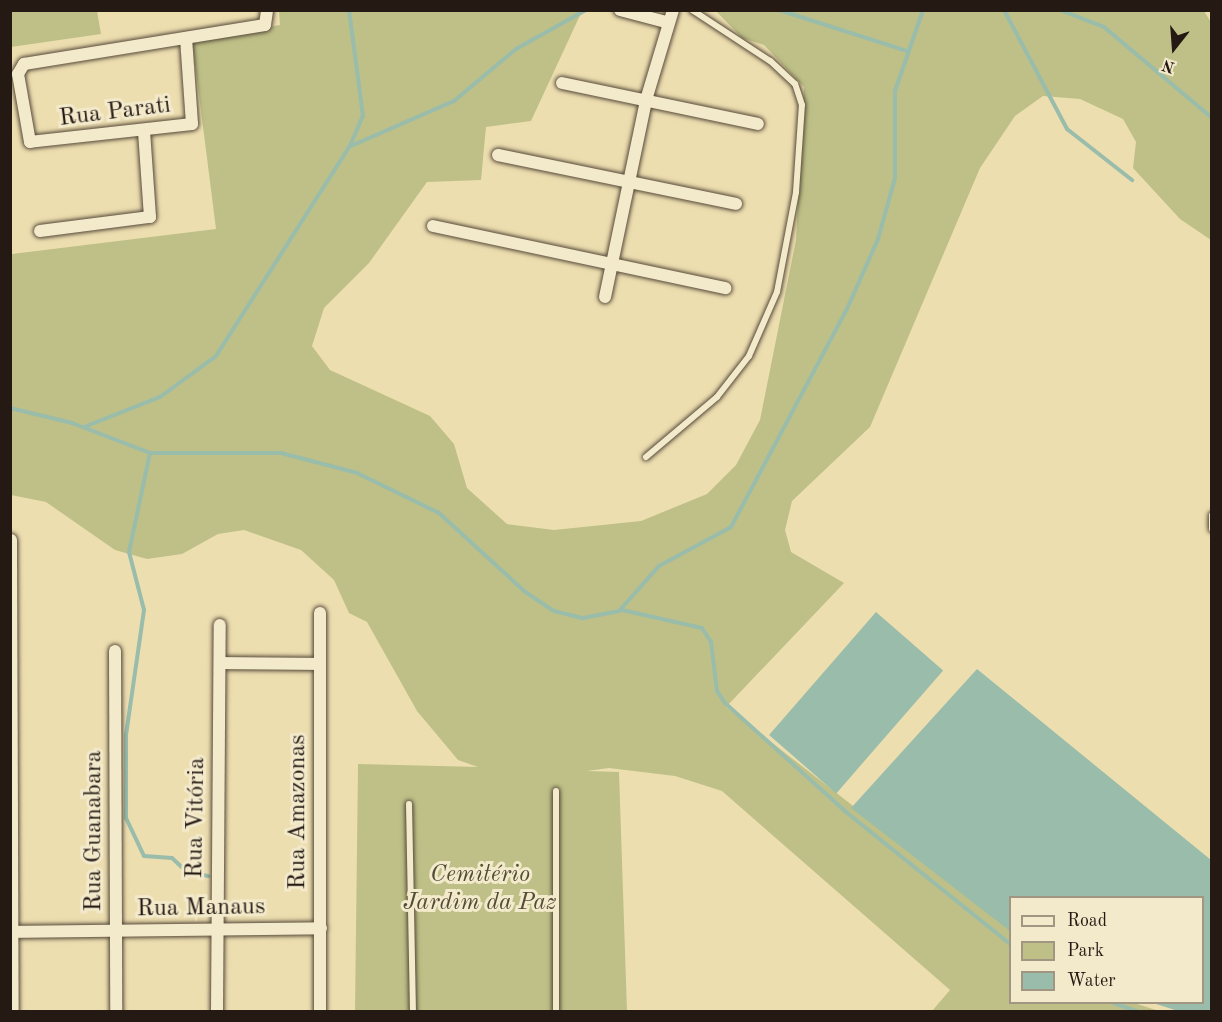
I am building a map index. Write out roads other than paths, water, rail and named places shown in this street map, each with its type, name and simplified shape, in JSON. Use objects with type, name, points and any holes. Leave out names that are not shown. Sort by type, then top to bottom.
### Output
[{"type":"street","points":[[186,38],[265,25],[267,10]]},
{"type":"street","points":[[620,10],[666,22]]},
{"type":"street","points":[[605,297],[630,186],[646,100],[666,22],[673,10]]},
{"type":"street","name":"Rua Parati","points":[[186,38],[194,123],[34,145],[19,70],[24,64],[186,38]]},
{"type":"street","points":[[562,83],[758,124]]},
{"type":"street","points":[[40,231],[150,217],[144,131]]},
{"type":"street","points":[[498,155],[630,186],[736,204]]},
{"type":"street","points":[[433,226],[613,267],[725,288]]},
{"type":"street","points":[[11,540],[14,1011]]},
{"type":"street","name":"Rua Amazonas","points":[[320,613],[321,1011]]},
{"type":"street","name":"Rua Vitória","points":[[217,1011],[220,625]]},
{"type":"street","name":"Rua Guanabara","points":[[115,651],[116,1011]]},
{"type":"street","points":[[220,663],[320,664]]},
{"type":"street","name":"Rua Manaus","points":[[12,932],[321,928]]},
{"type":"lane","points":[[646,457],[717,397],[748,356],[777,292],[796,192],[802,105],[795,84],[771,61],[692,10]]},
{"type":"lane","points":[[1212,515],[1212,529]]},
{"type":"lane","points":[[556,791],[556,1011]]},
{"type":"lane","points":[[409,804],[413,1011]]},
{"type":"water","points":[[876,612],[943,670],[836,793],[769,735]]},
{"type":"water","points":[[977,669],[1211,860],[1211,1011],[1178,1011],[1156,1004],[1204,1004],[1204,896],[1009,896],[1009,930],[851,808]]},
{"type":"waterway","points":[[84,427],[160,397],[216,356],[350,146],[363,116],[349,10]]},
{"type":"waterway","points":[[351,146],[454,101],[516,49],[586,10]]},
{"type":"waterway","points":[[779,10],[907,51]]},
{"type":"waterway","points":[[10,408],[72,423],[150,453],[281,453],[357,473],[439,513],[524,591],[554,611],[583,618],[619,611],[659,566],[731,527],[846,311],[878,239],[895,178],[895,91],[923,10]]},
{"type":"waterway","points":[[1004,10],[1067,129],[1132,180]]},
{"type":"waterway","points":[[1060,10],[1104,27],[1212,118]]},
{"type":"waterway","points":[[150,453],[129,552],[144,610],[126,735],[126,818],[144,856],[172,858],[186,871],[208,876]]},
{"type":"waterway","points":[[622,610],[702,628],[711,642],[717,691],[725,703],[846,812],[1009,943]]},
{"type":"waterway","points":[[1116,1004],[1138,1012]]},
{"type":"park label","name":"Cemitério Jardim da Paz","points":[[480,890]]}]
